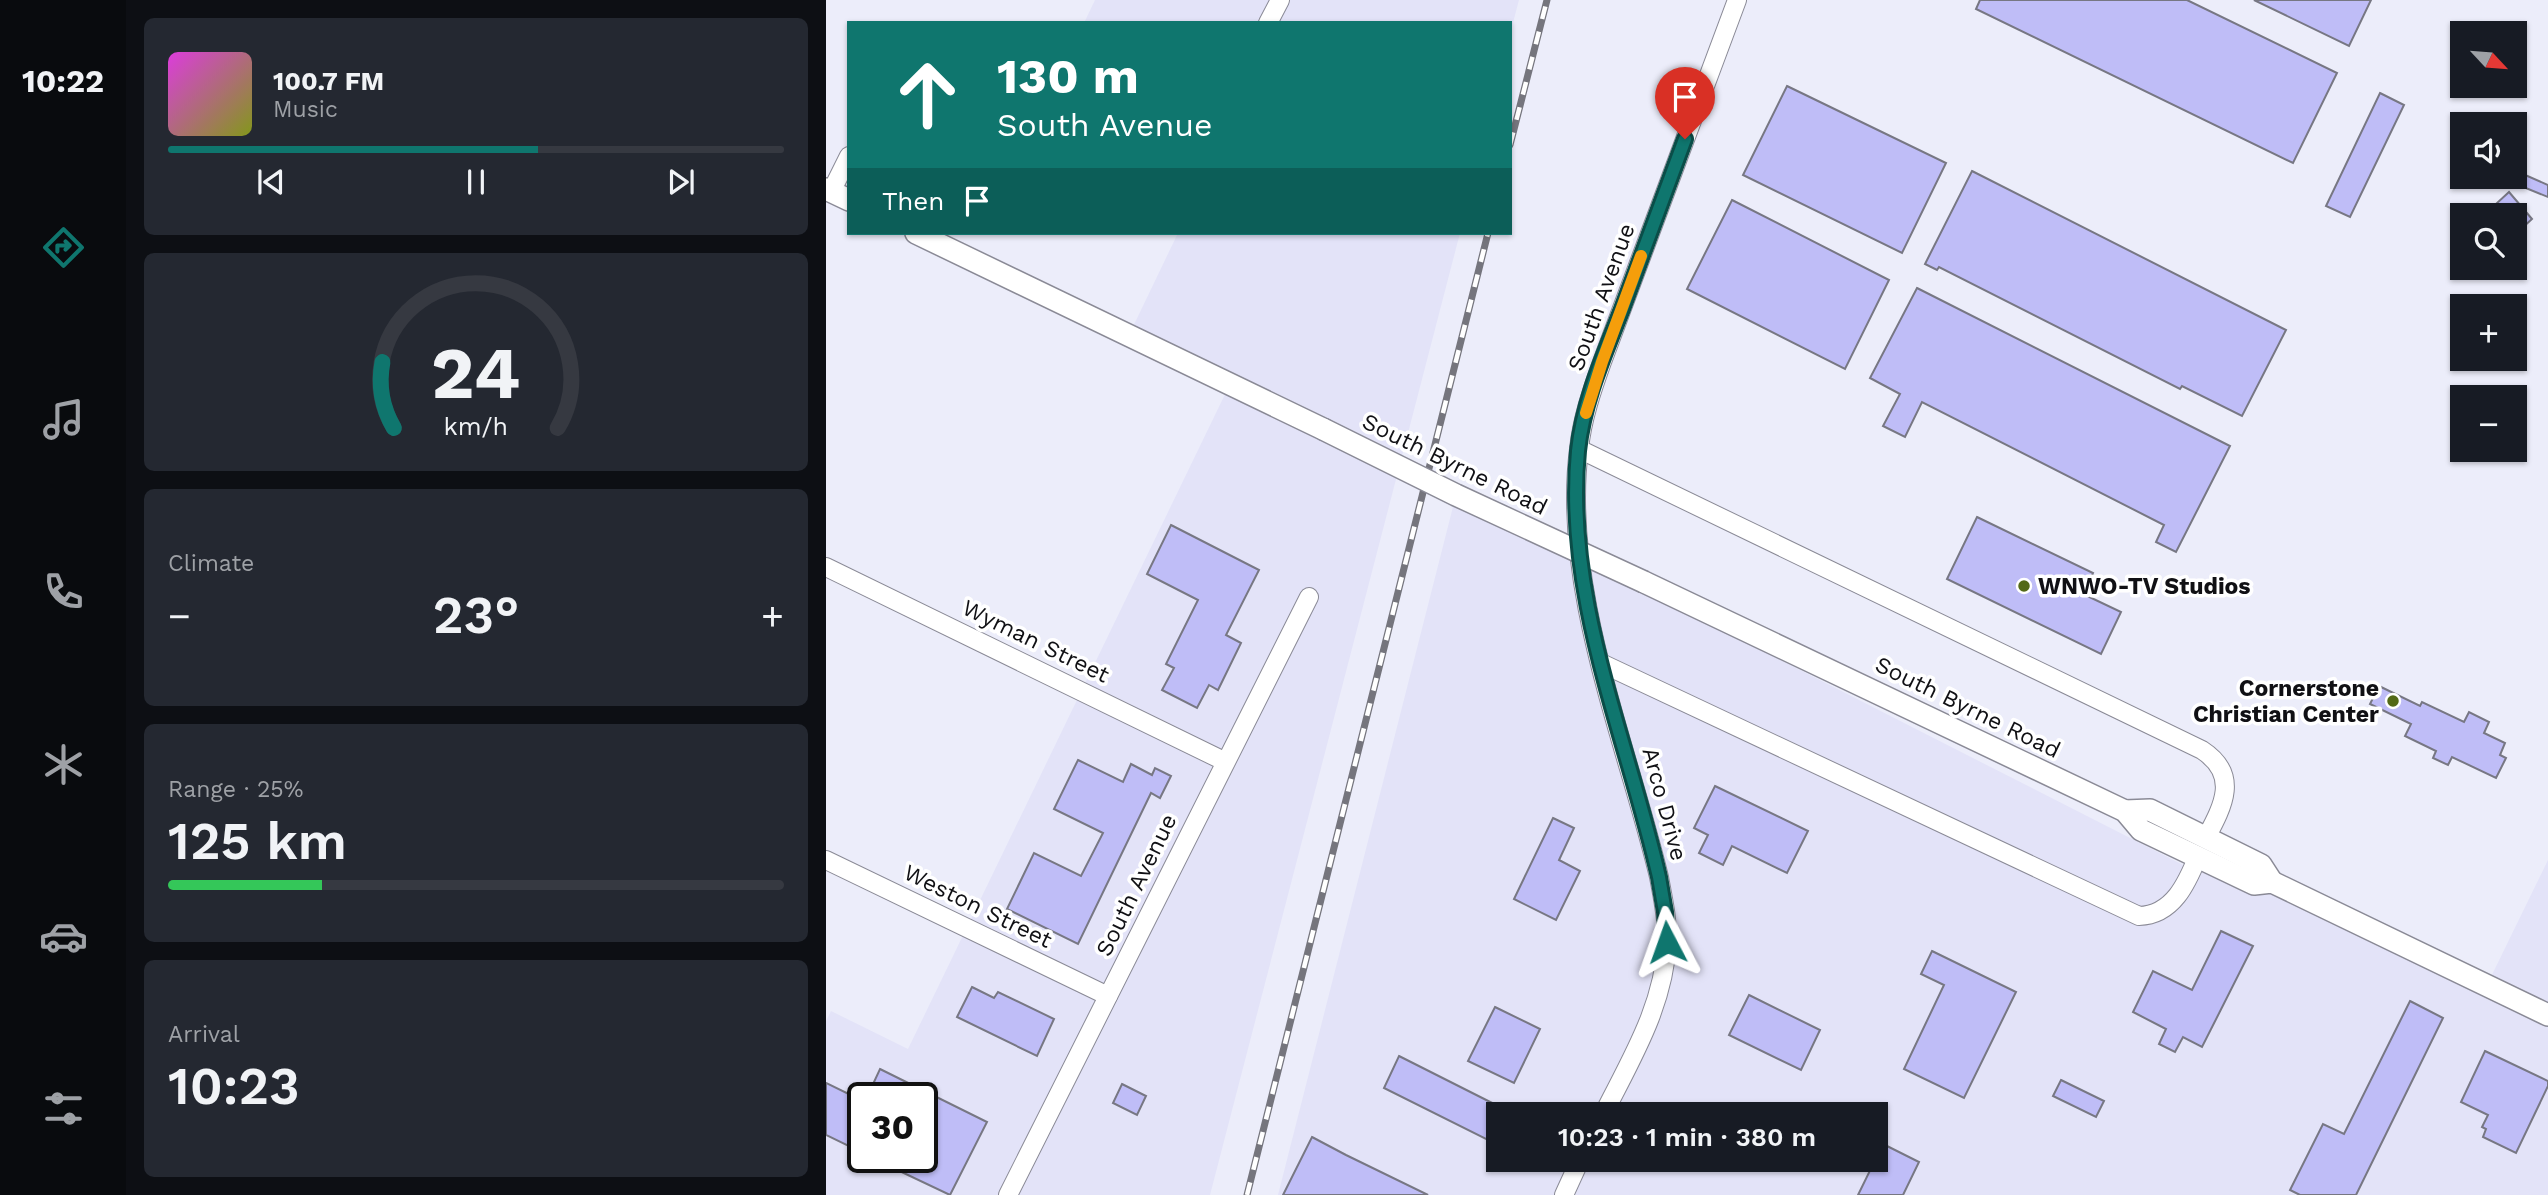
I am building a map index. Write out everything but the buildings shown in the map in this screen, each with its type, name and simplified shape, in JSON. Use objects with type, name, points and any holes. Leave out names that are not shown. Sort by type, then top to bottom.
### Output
[{"type":"main road","name":"South Byrne Road","points":[[920,235],[2125,811],[2150,810],[2202,847],[2261,865],[2272,882],[2548,1015]]},
{"type":"street","points":[[1269,21],[1280,0]]},
{"type":"street","name":"South Avenue","points":[[1601,663],[1583,582],[1577,528],[1578,449],[1588,403],[1602,362],[1737,0]]},
{"type":"street","points":[[835,194],[847,161]]},
{"type":"street","points":[[1578,449],[2202,750],[2218,762],[2226,782],[2220,808],[2187,881],[2168,905],[2148,915],[2139,916],[1601,663]]},
{"type":"street","name":"Wyman Street","points":[[826,567],[1224,761]]},
{"type":"street","name":"South Avenue","points":[[1008,1195],[1224,761],[1309,597]]},
{"type":"street","name":"Arco Drive","points":[[1601,663],[1657,867],[1667,942],[1660,990],[1649,1022],[1609,1102]]},
{"type":"street","name":"Weston Street","points":[[826,860],[1108,996]]},
{"type":"street","points":[[1564,1195],[1575,1172]]},
{"type":"shaded area","points":[[1095,0],[1519,0],[1512,26],[1512,21],[1085,21]]},
{"type":"shaded area","points":[[1177,235],[1459,235],[1210,1195],[826,1195],[826,1021],[831,1011],[908,1049],[1230,384],[1129,335]]},
{"type":"shaded area","points":[[1456,495],[2191,869],[2337,913],[2487,985],[2548,860],[2548,1195],[1278,1195]]},
{"type":"railway","points":[[1512,137],[1547,0]]},
{"type":"railway","points":[[1247,1195],[1487,235]]},
{"type":"slow traffic","points":[[1586,413],[1641,256]]},
{"type":"place","name":"WNWO-TV Studios","points":[[2024,586]]},
{"type":"place","name":"Cornerstone Christian Center","points":[[2393,701]]},
{"type":"route","points":[[1667,942],[1659,877],[1595,641],[1583,582],[1576,497],[1578,449],[1588,403],[1685,139]]}]
